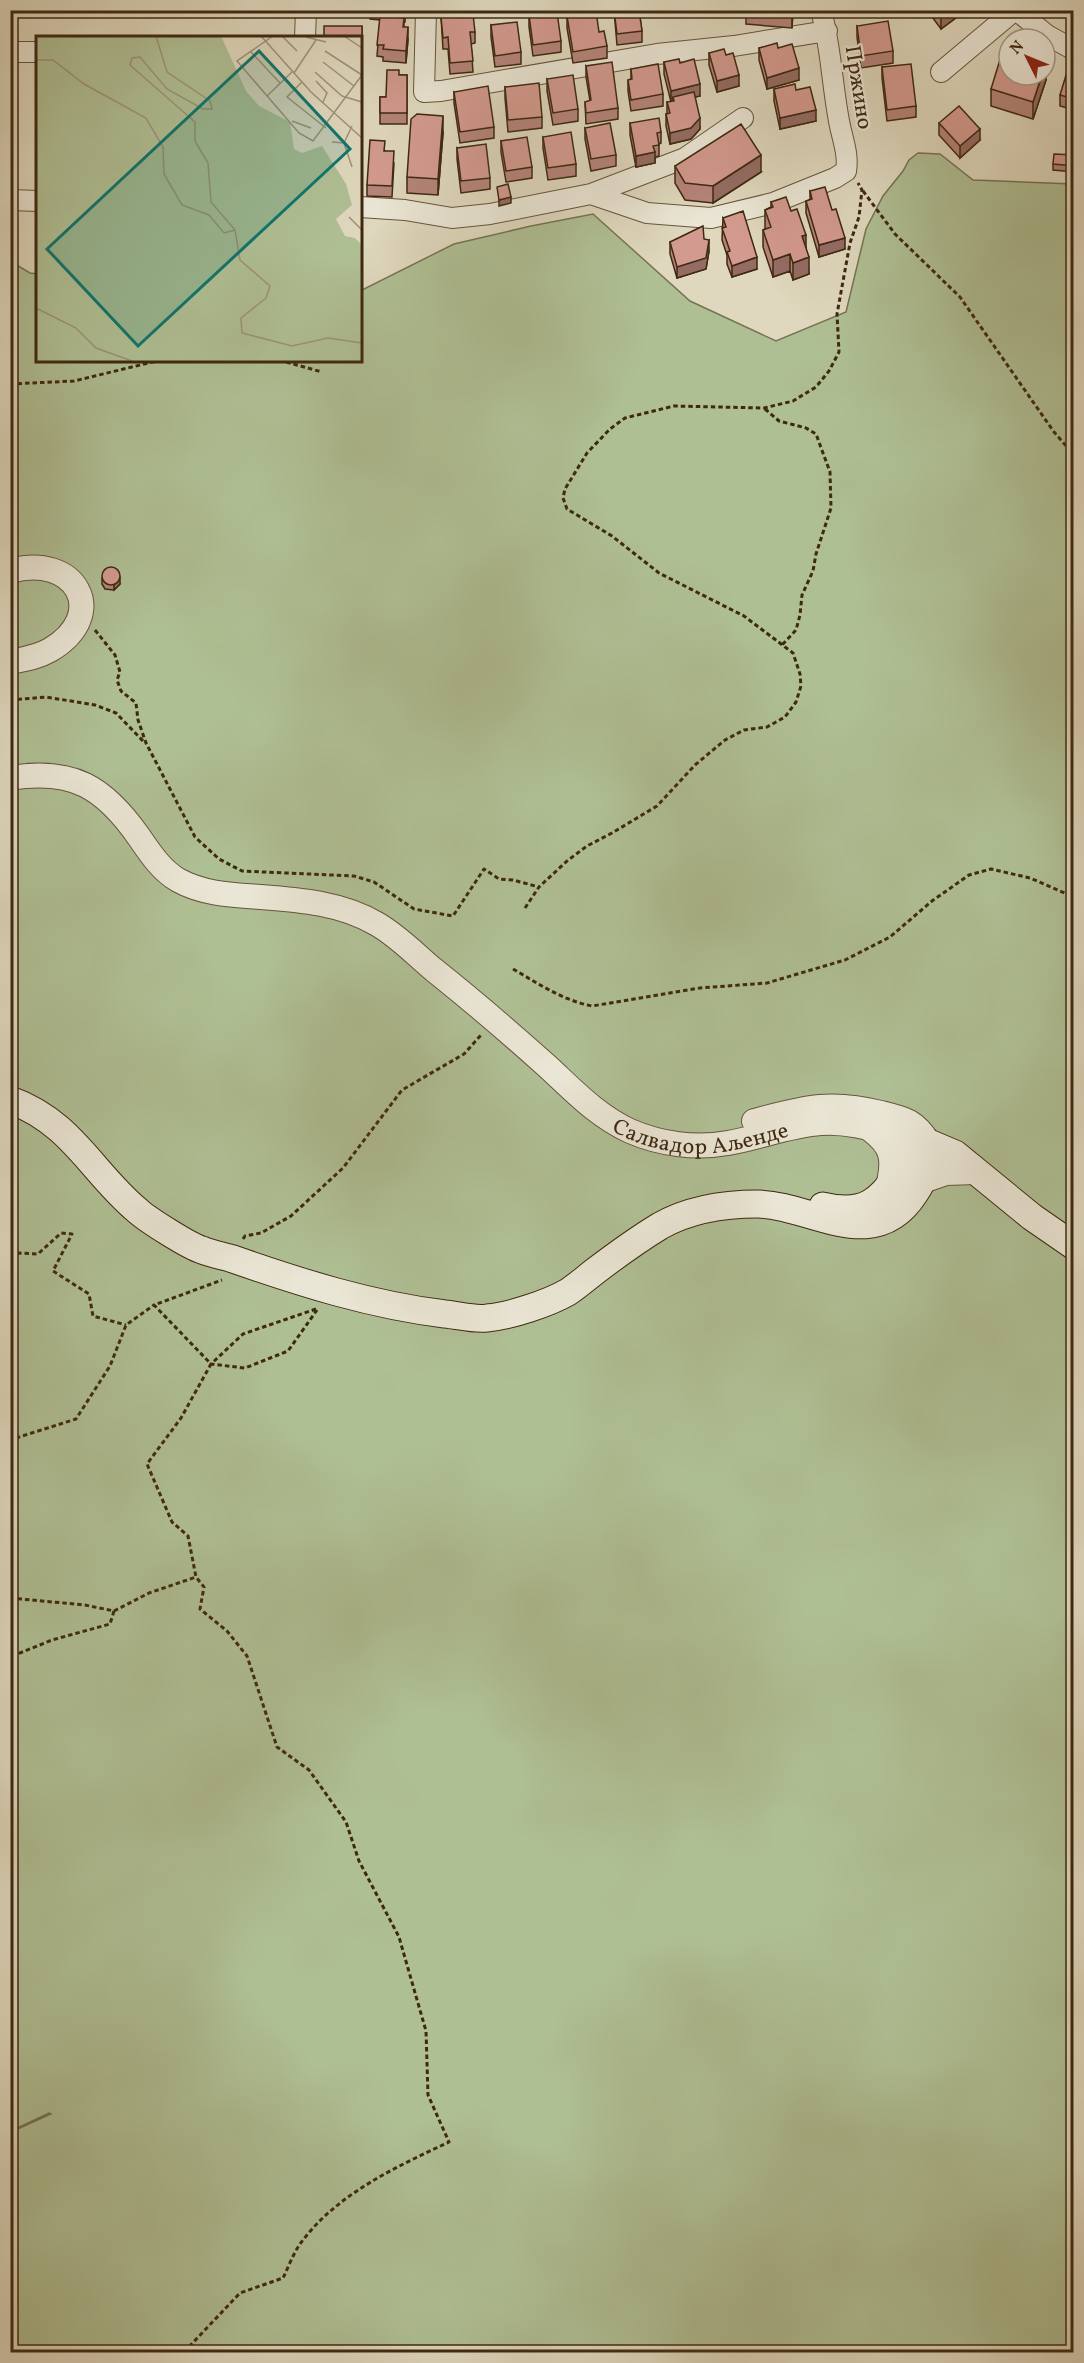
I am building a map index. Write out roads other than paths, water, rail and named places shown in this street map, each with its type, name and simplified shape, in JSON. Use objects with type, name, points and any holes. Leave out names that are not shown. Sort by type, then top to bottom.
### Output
[{"type":"main road","points":[[10,1100],[30,1107],[63,1130],[138,1212],[200,1250],[230,1258],[278,1276],[404,1309],[486,1319],[537,1306],[568,1292],[662,1225],[696,1212],[724,1205],[781,1206],[831,1221],[864,1226],[883,1221],[895,1214],[913,1197],[923,1181],[930,1158],[929,1143]]},
{"type":"main road","points":[[929,1143],[955,1154],[1032,1217],[1074,1246]]},
{"type":"main road","points":[[537,1306],[575,1280],[634,1232],[654,1219],[688,1204],[722,1196],[760,1193],[832,1208],[855,1207],[875,1202],[916,1152],[929,1143]]},
{"type":"street","points":[[305,36],[306,10]]},
{"type":"street","points":[[426,10],[424,92],[657,54],[734,46],[827,31]]},
{"type":"street","name":"Пржино","points":[[591,194],[647,213],[711,218],[773,203],[835,178],[846,171],[848,159],[839,120],[827,31],[821,10]]},
{"type":"street","points":[[941,72],[1016,10],[1047,35],[1074,50]]},
{"type":"street","points":[[10,52],[36,52]]},
{"type":"street","points":[[362,207],[405,210],[452,218],[490,214],[591,194],[685,158],[743,118]]},
{"type":"street","points":[[10,200],[36,201]]},
{"type":"street","points":[[10,571],[22,567],[41,567],[58,571],[77,588],[82,600],[81,612],[66,637],[51,649],[34,657],[10,662]]},
{"type":"street","name":"Салвадор Аљенде","points":[[10,778],[48,775],[90,785],[111,801],[126,818],[163,869],[178,880],[197,888],[225,894],[323,904],[363,916],[397,938],[498,1022],[579,1097],[608,1119],[651,1138],[672,1143],[709,1145],[729,1143],[820,1123],[856,1126],[929,1143]]},
{"type":"street","name":"Салвадор Аљенде","points":[[549,1068],[608,1108],[654,1128],[675,1131],[712,1131],[792,1110],[813,1106],[840,1105],[857,1107],[910,1121],[919,1128],[929,1143]]},
{"type":"street","points":[[871,1130],[882,1138],[891,1157],[893,1167],[888,1187]]},
{"type":"street","points":[[923,1181],[946,1173],[976,1172]]}]
